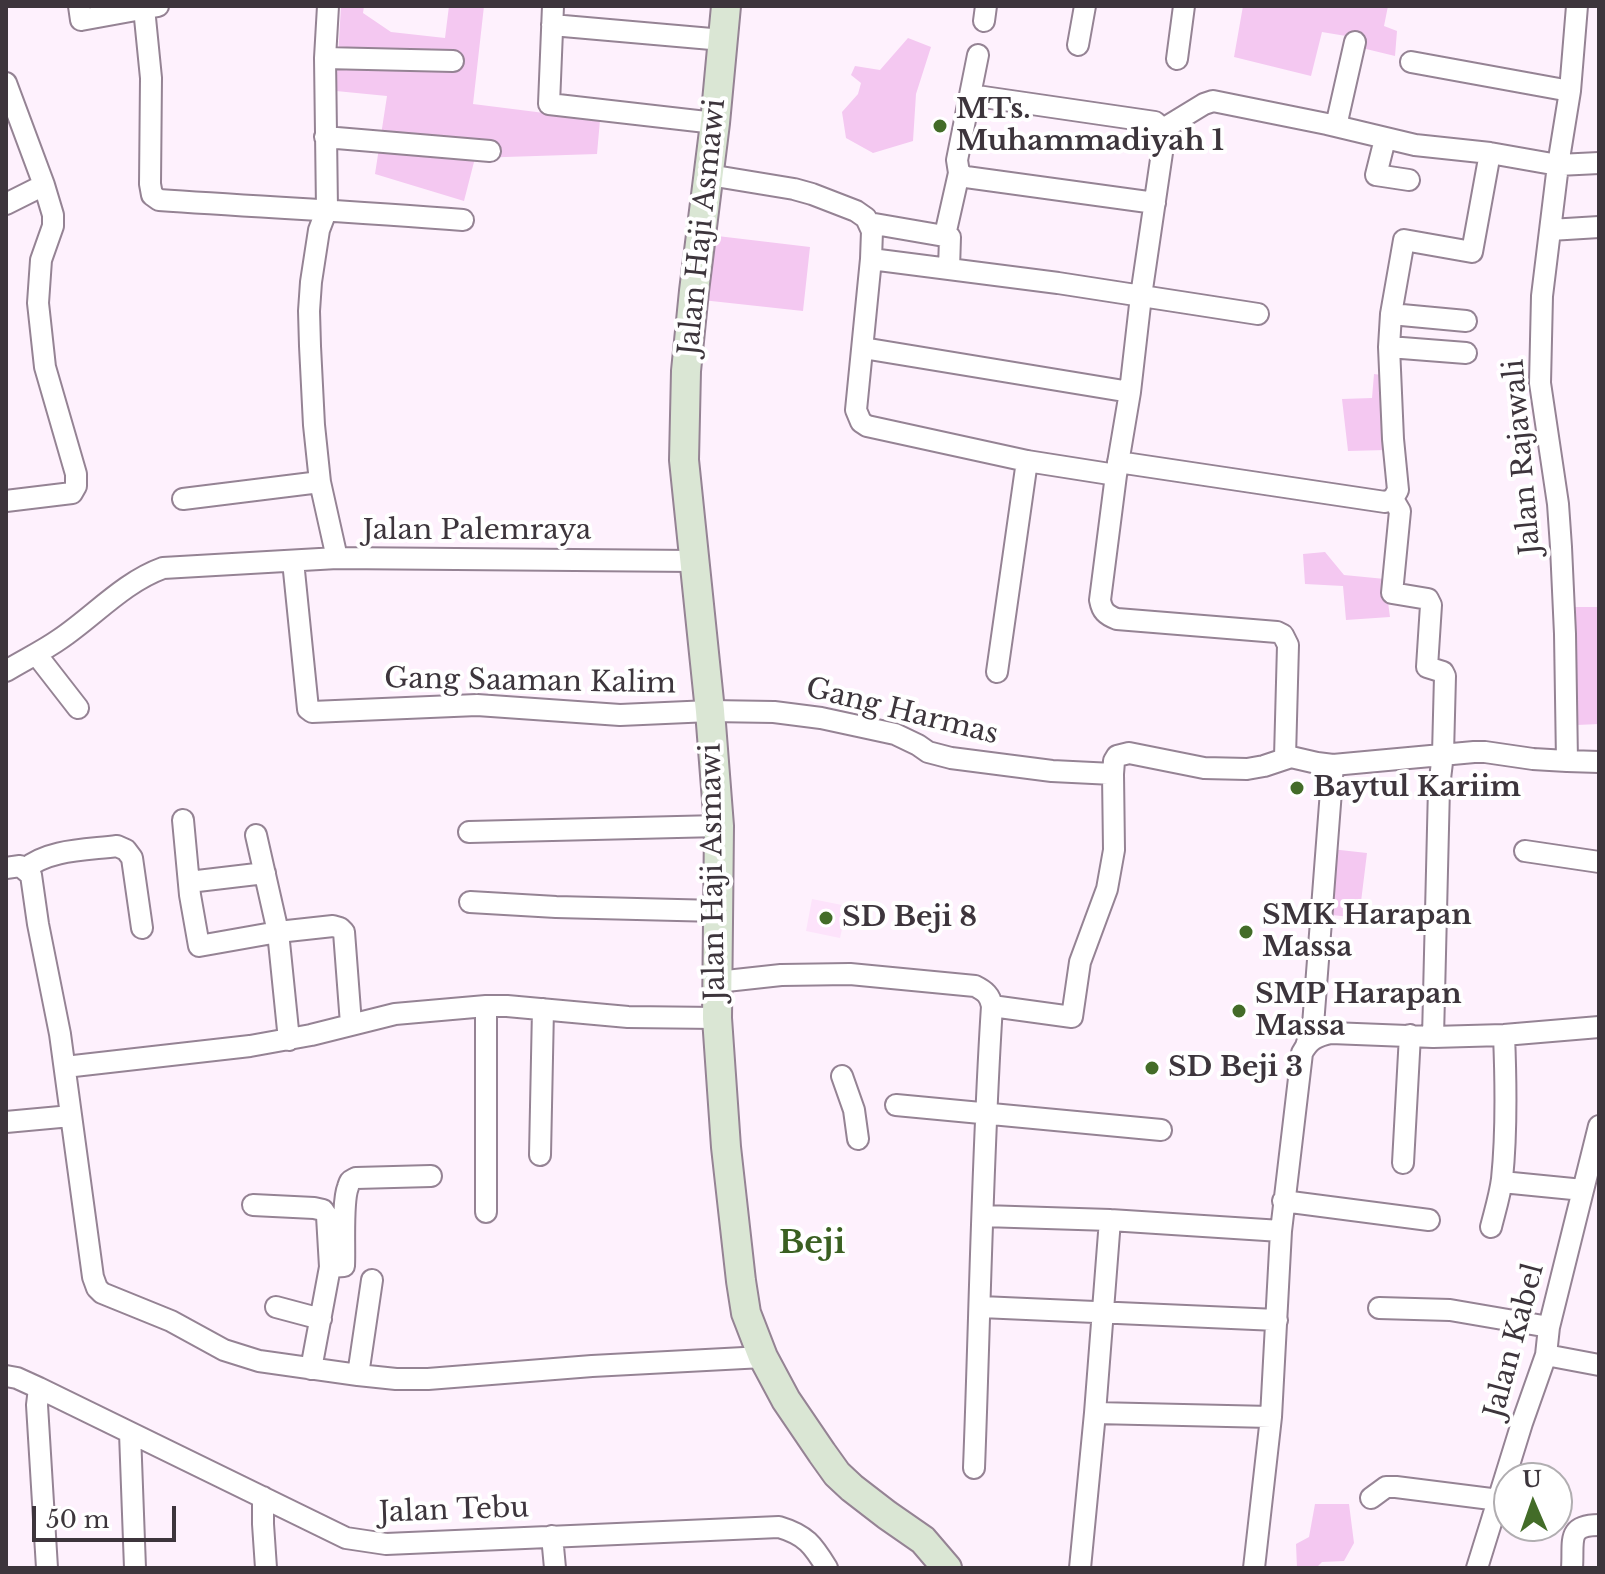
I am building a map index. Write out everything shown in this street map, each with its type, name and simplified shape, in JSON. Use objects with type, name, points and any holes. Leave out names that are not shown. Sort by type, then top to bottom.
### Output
[{"type":"street","name":"Jalan Palemraya","points":[[328,6],[325,58],[327,209],[319,230],[309,311],[320,482],[337,558],[694,561]]},
{"type":"street","name":"Jalan Haji Asmawi","points":[[726,6],[686,371],[684,460],[719,826],[717,1018],[736,1248],[746,1313],[763,1357],[799,1420],[837,1474],[923,1540],[947,1568]]},
{"type":"street","points":[[1078,45],[1085,6]]},
{"type":"street","points":[[1177,59],[1184,6]]},
{"type":"street","name":"Jalan Rajawali","points":[[1567,761],[1561,547],[1540,383],[1541,301],[1570,91],[1577,6]]},
{"type":"street","points":[[80,13],[151,7],[150,184],[152,195],[159,200],[463,220]]},
{"type":"street","points":[[715,123],[549,104],[553,15],[723,40]]},
{"type":"street","points":[[1336,126],[1355,42]]},
{"type":"street","points":[[945,235],[959,173],[957,160],[978,55]]},
{"type":"street","points":[[325,58],[453,61]]},
{"type":"street","points":[[1411,62],[1570,91]]},
{"type":"street","points":[[6,83],[51,202],[53,226],[41,260],[38,303],[45,367],[76,474],[76,486],[72,493],[6,501]]},
{"type":"street","points":[[970,95],[1155,122],[1163,129],[1100,600],[1107,616],[1117,619],[1277,632],[1283,635],[1288,645],[1285,757]]},
{"type":"street","points":[[1163,129],[1213,101],[1415,145],[1490,153],[1558,165],[1599,163]]},
{"type":"street","points":[[325,137],[490,151]]},
{"type":"street","points":[[1385,139],[1376,175],[1409,180]]},
{"type":"street","points":[[709,175],[812,194],[866,218],[872,231],[871,259],[856,410],[861,422],[867,426],[1027,461],[1117,468],[1385,502],[1393,499],[1398,490],[1389,347],[1391,314],[1404,240],[1472,252],[1490,153]]},
{"type":"street","points":[[959,173],[966,177],[1155,203]]},
{"type":"street","points":[[6,204],[44,185]]},
{"type":"street","points":[[869,223],[950,237],[949,269]]},
{"type":"street","points":[[1550,230],[1599,227]]},
{"type":"street","points":[[871,259],[1058,283],[1258,314]]},
{"type":"street","points":[[1391,314],[1466,321]]},
{"type":"street","points":[[1389,347],[1466,353]]},
{"type":"street","points":[[863,348],[1130,392]]},
{"type":"street","points":[[997,672],[1027,461]]},
{"type":"street","points":[[183,499],[320,482]]},
{"type":"street","points":[[1393,499],[1400,511],[1392,593],[1428,599],[1431,605],[1426,664],[1428,669],[1443,672],[1445,676],[1433,1037]]},
{"type":"street","points":[[6,671],[60,639],[150,572],[163,568],[337,558]]},
{"type":"street","name":"Gang Saaman Kalim","points":[[293,561],[308,709],[312,712],[477,705],[620,715],[710,711]]},
{"type":"street","points":[[36,654],[78,708]]},
{"type":"street","name":"Gang Harmas","points":[[710,711],[774,712],[821,718],[895,734],[928,752],[951,758],[1052,771],[1113,774]]},
{"type":"street","points":[[992,1006],[1072,1017],[1080,962],[1107,889],[1114,850],[1113,774],[1117,756],[1129,753],[1204,768],[1225,769],[1264,766],[1285,757],[1333,765],[1485,752],[1533,759],[1599,762]]},
{"type":"street","points":[[1306,1046],[1313,1025],[1333,765]]},
{"type":"street","points":[[183,820],[197,944],[278,932],[333,926],[340,928],[344,932],[351,1024]]},
{"type":"street","points":[[469,832],[719,826]]},
{"type":"street","points":[[256,835],[278,932],[289,1040]]},
{"type":"street","points":[[16,868],[55,855],[122,847],[132,858],[142,928]]},
{"type":"street","points":[[1525,851],[1599,862]]},
{"type":"street","points":[[16,868],[31,875],[65,1067],[93,1277],[97,1288],[109,1296],[171,1321],[224,1350],[259,1361],[358,1375],[420,1379],[763,1357]]},
{"type":"street","points":[[189,882],[265,873]]},
{"type":"street","points":[[470,902],[718,911]]},
{"type":"street","points":[[717,982],[781,975],[850,974],[975,986],[989,995],[992,1006],[985,1113],[974,1468]]},
{"type":"street","points":[[65,1067],[289,1040],[395,1014],[486,1006],[628,1017],[717,1018]]},
{"type":"street","points":[[486,1006],[486,1212]]},
{"type":"street","points":[[540,1155],[543,1009]]},
{"type":"street","points":[[1254,1568],[1271,1417],[1283,1201],[1302,1053],[1306,1046],[1320,1035],[1331,1033],[1433,1037],[1599,1027]]},
{"type":"street","points":[[1403,1163],[1410,1035]]},
{"type":"street","points":[[1491,1227],[1502,1182],[1506,1092],[1504,1035]]},
{"type":"street","points":[[842,1076],[854,1110],[858,1139]]},
{"type":"street","points":[[896,1105],[1161,1130]]},
{"type":"street","points":[[6,1122],[71,1116]]},
{"type":"street","name":"Jalan Kabel","points":[[1510,1462],[1546,1355],[1549,1327],[1599,1126]]},
{"type":"street","points":[[330,1267],[344,1266],[347,1190],[351,1180],[431,1176]]},
{"type":"street","points":[[1502,1182],[1583,1190]]},
{"type":"street","points":[[1283,1201],[1429,1220]]},
{"type":"street","points":[[253,1205],[314,1208],[323,1210],[327,1216],[330,1267],[311,1369]]},
{"type":"street","points":[[983,1216],[1281,1231]]},
{"type":"street","points":[[1080,1568],[1110,1220]]},
{"type":"street","points":[[358,1375],[372,1280]]},
{"type":"street","points":[[276,1307],[321,1319]]},
{"type":"street","points":[[981,1307],[1277,1320]]},
{"type":"street","points":[[1379,1308],[1450,1310],[1549,1327]]},
{"type":"street","points":[[1546,1355],[1599,1365]]},
{"type":"street","name":"Jalan Tebu","points":[[6,1376],[39,1388],[346,1538],[386,1544],[779,1527],[792,1531],[813,1545],[827,1568]]},
{"type":"street","points":[[39,1388],[37,1405],[47,1568]]},
{"type":"street","points":[[1095,1413],[1271,1417]]},
{"type":"street","points":[[130,1433],[135,1568]]},
{"type":"street","points":[[1371,1498],[1386,1487],[1396,1487],[1493,1499]]},
{"type":"street","points":[[263,1497],[266,1568]]},
{"type":"street","name":"Jalan Kabel","points":[[1477,1568],[1493,1519]]},
{"type":"street","points":[[1572,1568],[1575,1532],[1585,1525],[1599,1525]]},
{"type":"street","points":[[552,1536],[555,1568]]},
{"type":"shaded area","points":[[341,6],[364,6],[363,13],[391,32],[445,38],[449,6],[484,6],[473,104],[600,120],[597,154],[475,158],[464,201],[375,174],[387,96],[336,91]]},
{"type":"shaded area","points":[[1243,6],[1388,6],[1384,26],[1397,31],[1395,56],[1362,48],[1364,39],[1322,32],[1311,76],[1234,57]]},
{"type":"shaded area","points":[[908,38],[931,47],[916,94],[913,141],[873,153],[846,138],[842,112],[858,94],[861,83],[851,75],[855,66],[880,70]]},
{"type":"shaded area","points":[[709,235],[810,247],[803,311],[702,300]]},
{"type":"shaded area","points":[[1374,374],[1382,375],[1386,450],[1348,451],[1342,399],[1372,398]]},
{"type":"shaded area","points":[[1325,552],[1344,575],[1385,579],[1390,617],[1346,620],[1343,586],[1305,584],[1303,554]]},
{"type":"shaded area","points":[[1575,607],[1599,607],[1599,724],[1577,725]]},
{"type":"shaded area","points":[[1331,849],[1367,853],[1359,918],[1323,914]]},
{"type":"shaded area","name":"SD Beji 8","points":[[812,899],[847,906],[840,938],[806,931]]},
{"type":"shaded area","points":[[1315,1504],[1349,1504],[1354,1543],[1344,1561],[1322,1562],[1316,1568],[1297,1568],[1296,1544],[1309,1537]]},
{"type":"place","name":"MTs. Muhammadiyah 1","points":[[940,126]]},
{"type":"place","name":"Baytul Kariim","points":[[1297,788]]},
{"type":"place","name":"SD Beji 8","points":[[826,918]]},
{"type":"place","name":"SMK Harapan Massa","points":[[1246,932]]},
{"type":"place","name":"SMP Harapan Massa","points":[[1239,1011]]},
{"type":"place","name":"SD Beji 3","points":[[1152,1068]]},
{"type":"district","name":"Beji","points":[[812,1244]]}]
